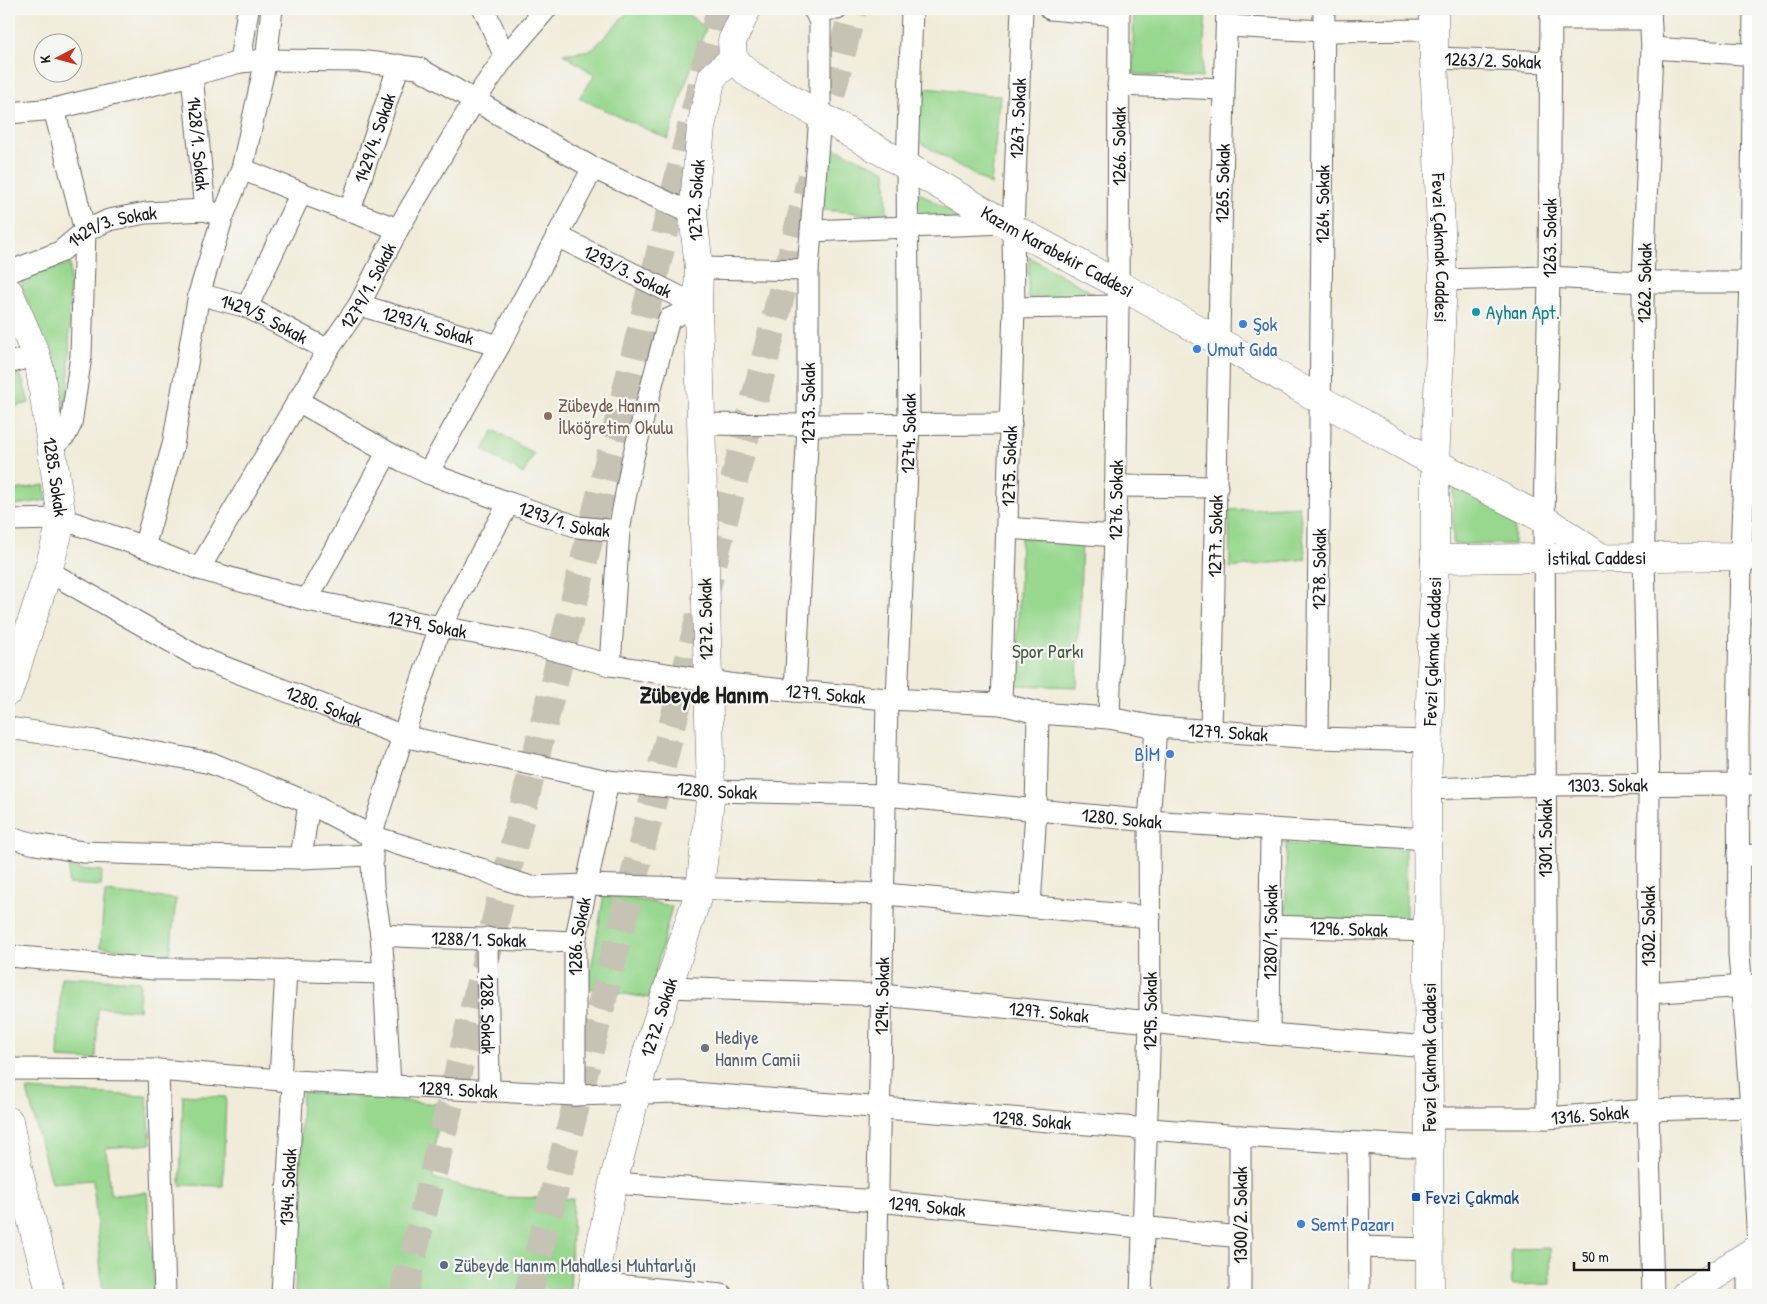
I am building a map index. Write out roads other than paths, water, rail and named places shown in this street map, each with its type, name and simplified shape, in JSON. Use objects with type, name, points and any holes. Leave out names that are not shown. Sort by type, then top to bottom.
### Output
[{"type":"street","points":[[240,62],[248,9]]},
{"type":"street","points":[[144,547],[173,445],[214,213],[242,169],[266,60],[272,9]]},
{"type":"street","points":[[484,9],[505,57]]},
{"type":"street","name":"1279/1. Sokak","points":[[200,569],[328,350],[359,305],[398,229],[474,101],[505,57],[546,9]]},
{"type":"street","points":[[733,59],[732,41],[747,9]]},
{"type":"street","points":[[813,9],[837,9]]},
{"type":"street","name":"1273. Sokak","points":[[795,691],[808,425],[808,270],[820,116],[820,22],[813,9]]},
{"type":"street","name":"1274. Sokak","points":[[892,698],[909,424],[907,167],[912,9]]},
{"type":"street","name":"1267. Sokak","points":[[1009,225],[1022,9]]},
{"type":"street","points":[[1050,9],[1119,12]]},
{"type":"street","name":"1264. Sokak","points":[[1321,400],[1324,9]]},
{"type":"street","points":[[1748,1295],[1755,1250],[1750,985],[1739,954],[1748,855],[1750,556],[1755,282],[1756,94],[1754,9]]},
{"type":"street","name":"1266. Sokak","points":[[1118,295],[1119,12]]},
{"type":"street","points":[[1551,14],[1650,14]]},
{"type":"street","name":"1263. Sokak","points":[[1544,558],[1551,14]]},
{"type":"street","name":"1262. Sokak","points":[[1644,558],[1644,282],[1652,48],[1650,14]]},
{"type":"street","points":[[1227,17],[1324,31],[1434,19]]},
{"type":"street","name":"1265. Sokak","points":[[1219,342],[1227,17]]},
{"type":"street","name":"Fevzi Çakmak Caddesi","points":[[1430,1295],[1427,789],[1435,463],[1443,280],[1434,19]]},
{"type":"street","points":[[1652,48],[1755,55]]},
{"type":"street","name":"1263/2. Sokak","points":[[1434,58],[1551,62]]},
{"type":"street","name":"Kazım Karabekir Caddesi","points":[[733,59],[752,76],[1009,225],[1118,295],[1219,342],[1435,463],[1544,519],[1602,558]]},
{"type":"street","name":"1272. Sokak","points":[[592,1289],[612,1183],[648,1049],[670,987],[700,889],[710,792],[698,306],[699,268],[693,214],[700,127],[712,77],[733,59]]},
{"type":"street","points":[[9,113],[54,109],[192,76],[240,62],[266,60],[358,61],[399,65],[418,68],[593,168],[693,214]]},
{"type":"street","name":"1429/4. Sokak","points":[[350,210],[399,65]]},
{"type":"street","name":"1428/1. Sokak","points":[[192,76],[214,213]]},
{"type":"street","points":[[1118,86],[1224,89]]},
{"type":"street","points":[[52,448],[66,434],[71,424],[81,356],[85,231],[54,109]]},
{"type":"street","points":[[428,473],[499,346],[593,168]]},
{"type":"street","points":[[242,169],[398,229]]},
{"type":"street","points":[[247,307],[301,193]]},
{"type":"street","name":"1429/3. Sokak","points":[[9,272],[60,252],[85,231],[109,220],[146,214],[214,213]]},
{"type":"street","points":[[811,230],[907,226],[1009,225]]},
{"type":"street","name":"1275. Sokak","points":[[1002,704],[1014,308],[1009,225]]},
{"type":"street","name":"1293/3. Sokak","points":[[557,236],[698,306]]},
{"type":"street","points":[[699,268],[808,270]]},
{"type":"street","points":[[1443,280],[1549,276],[1644,282],[1755,282]]},
{"type":"street","name":"1285. Sokak","points":[[9,292],[36,355],[40,370],[62,519],[48,571],[9,691]]},
{"type":"street","name":"1429/5. Sokak","points":[[199,294],[247,307],[328,350]]},
{"type":"street","points":[[1014,308],[1118,295]]},
{"type":"street","name":"1276. Sokak","points":[[1109,718],[1118,295]]},
{"type":"street","name":"1293/4. Sokak","points":[[359,305],[499,346]]},
{"type":"street","points":[[610,665],[619,531],[632,462],[669,319],[698,306]]},
{"type":"street","name":"1277. Sokak","points":[[1211,731],[1219,342]]},
{"type":"street","points":[[9,363],[36,355]]},
{"type":"street","name":"1278. Sokak","points":[[1317,738],[1321,400]]},
{"type":"street","name":"1293/1. Sokak","points":[[298,401],[387,453],[428,473],[509,504],[578,527],[619,531]]},
{"type":"street","points":[[702,424],[1011,424]]},
{"type":"street","points":[[307,600],[387,453]]},
{"type":"street","points":[[1115,486],[1217,487]]},
{"type":"street","points":[[390,1086],[384,973],[381,934],[373,887],[372,845],[402,736],[440,627],[509,504]]},
{"type":"street","name":"1279. Sokak","points":[[9,520],[62,519],[144,547],[200,569],[307,600],[525,642],[610,665],[738,685],[892,698],[1002,704],[1038,713],[1109,718],[1156,728],[1317,738],[1429,741]]},
{"type":"street","points":[[1007,528],[1114,536]]},
{"type":"street","name":"İstikal Caddesi","points":[[1434,559],[1750,556]]},
{"type":"street","name":"1301. Sokak","points":[[1544,558],[1547,1118]]},
{"type":"street","name":"1302. Sokak","points":[[1644,558],[1649,786],[1648,1110],[1653,1295]]},
{"type":"street","name":"1280. Sokak","points":[[48,571],[198,656],[402,736],[608,780],[710,792],[886,796],[1149,821],[1427,839]]},
{"type":"street","name":"1294. Sokak","points":[[876,1295],[886,796],[892,698]]},
{"type":"street","points":[[1030,906],[1036,810],[1038,713]]},
{"type":"street","points":[[9,728],[95,741],[211,763],[309,803],[372,845],[481,869],[531,887],[587,885],[884,894],[1150,917]]},
{"type":"street","name":"1295. Sokak","points":[[1142,1295],[1150,1022],[1149,821],[1156,728]]},
{"type":"street","name":"1286. Sokak","points":[[575,1095],[575,942],[608,780]]},
{"type":"street","name":"1303. Sokak","points":[[1427,789],[1545,785],[1649,786],[1748,784]]},
{"type":"street","points":[[301,858],[309,803]]},
{"type":"street","name":"1280/1. Sokak","points":[[1269,1034],[1271,829]]},
{"type":"street","points":[[9,836],[34,844],[83,852],[301,858],[372,845]]},
{"type":"street","name":"1296. Sokak","points":[[1270,926],[1428,931]]},
{"type":"street","name":"1288/1. Sokak","points":[[381,934],[452,939],[487,938],[575,942]]},
{"type":"street","name":"1288. Sokak","points":[[487,938],[489,1091]]},
{"type":"street","points":[[9,956],[155,969],[384,973]]},
{"type":"street","points":[[286,970],[286,1080]]},
{"type":"street","points":[[1648,993],[1750,985]]},
{"type":"street","name":"1297. Sokak","points":[[670,987],[882,995],[1269,1034],[1428,1047]]},
{"type":"street","name":"1289. Sokak","points":[[9,1069],[158,1070],[286,1080],[489,1091],[575,1095],[636,1094]]},
{"type":"street","points":[[158,1070],[165,1295]]},
{"type":"street","name":"1344. Sokak","points":[[282,1295],[287,1178],[286,1080]]},
{"type":"street","name":"1298. Sokak","points":[[636,1094],[680,1092],[1240,1136],[1429,1147]]},
{"type":"street","name":"1316. Sokak","points":[[1429,1118],[1547,1118],[1648,1110],[1751,1107]]},
{"type":"street","points":[[9,1121],[14,1173],[51,1295]]},
{"type":"street","name":"1300/2. Sokak","points":[[1240,1136],[1240,1295]]},
{"type":"street","points":[[1358,1143],[1359,1295]]},
{"type":"street","name":"1299. Sokak","points":[[612,1183],[878,1201],[1241,1237]]},
{"type":"street","points":[[1359,1247],[1430,1249]]},
{"type":"street","points":[[1685,1295],[1755,1250]]},
{"type":"street","points":[[592,1289],[722,1295]]},
{"type":"tunnel","points":[[403,1295],[720,9]]},
{"type":"tunnel","points":[[821,135],[853,9]]},
{"type":"tunnel","points":[[528,1295],[811,177]]},
{"type":"place","name":"Ayhan Apt.","points":[[1476,312]]},
{"type":"place","name":"Şok","points":[[1243,324]]},
{"type":"place","name":"Umut Gıda","points":[[1197,349]]},
{"type":"place","name":"Zübeyde Hanım İlköğretim Okulu","points":[[548,416]]},
{"type":"place","name":"BİM","points":[[1170,754]]},
{"type":"place","name":"Hediye Hanım Camii","points":[[705,1048]]},
{"type":"place","name":"Fevzi Çakmak","points":[[1416,1197]]},
{"type":"place","name":"Semt Pazarı","points":[[1301,1224]]},
{"type":"place","name":"Zübeyde Hanım Mahallesi Muhtarlığı","points":[[444,1265]]},
{"type":"district","name":"Zübeyde Hanım","points":[[704,694]]},
{"type":"park label","name":"Spor Parkı","points":[[1048,651]]}]
